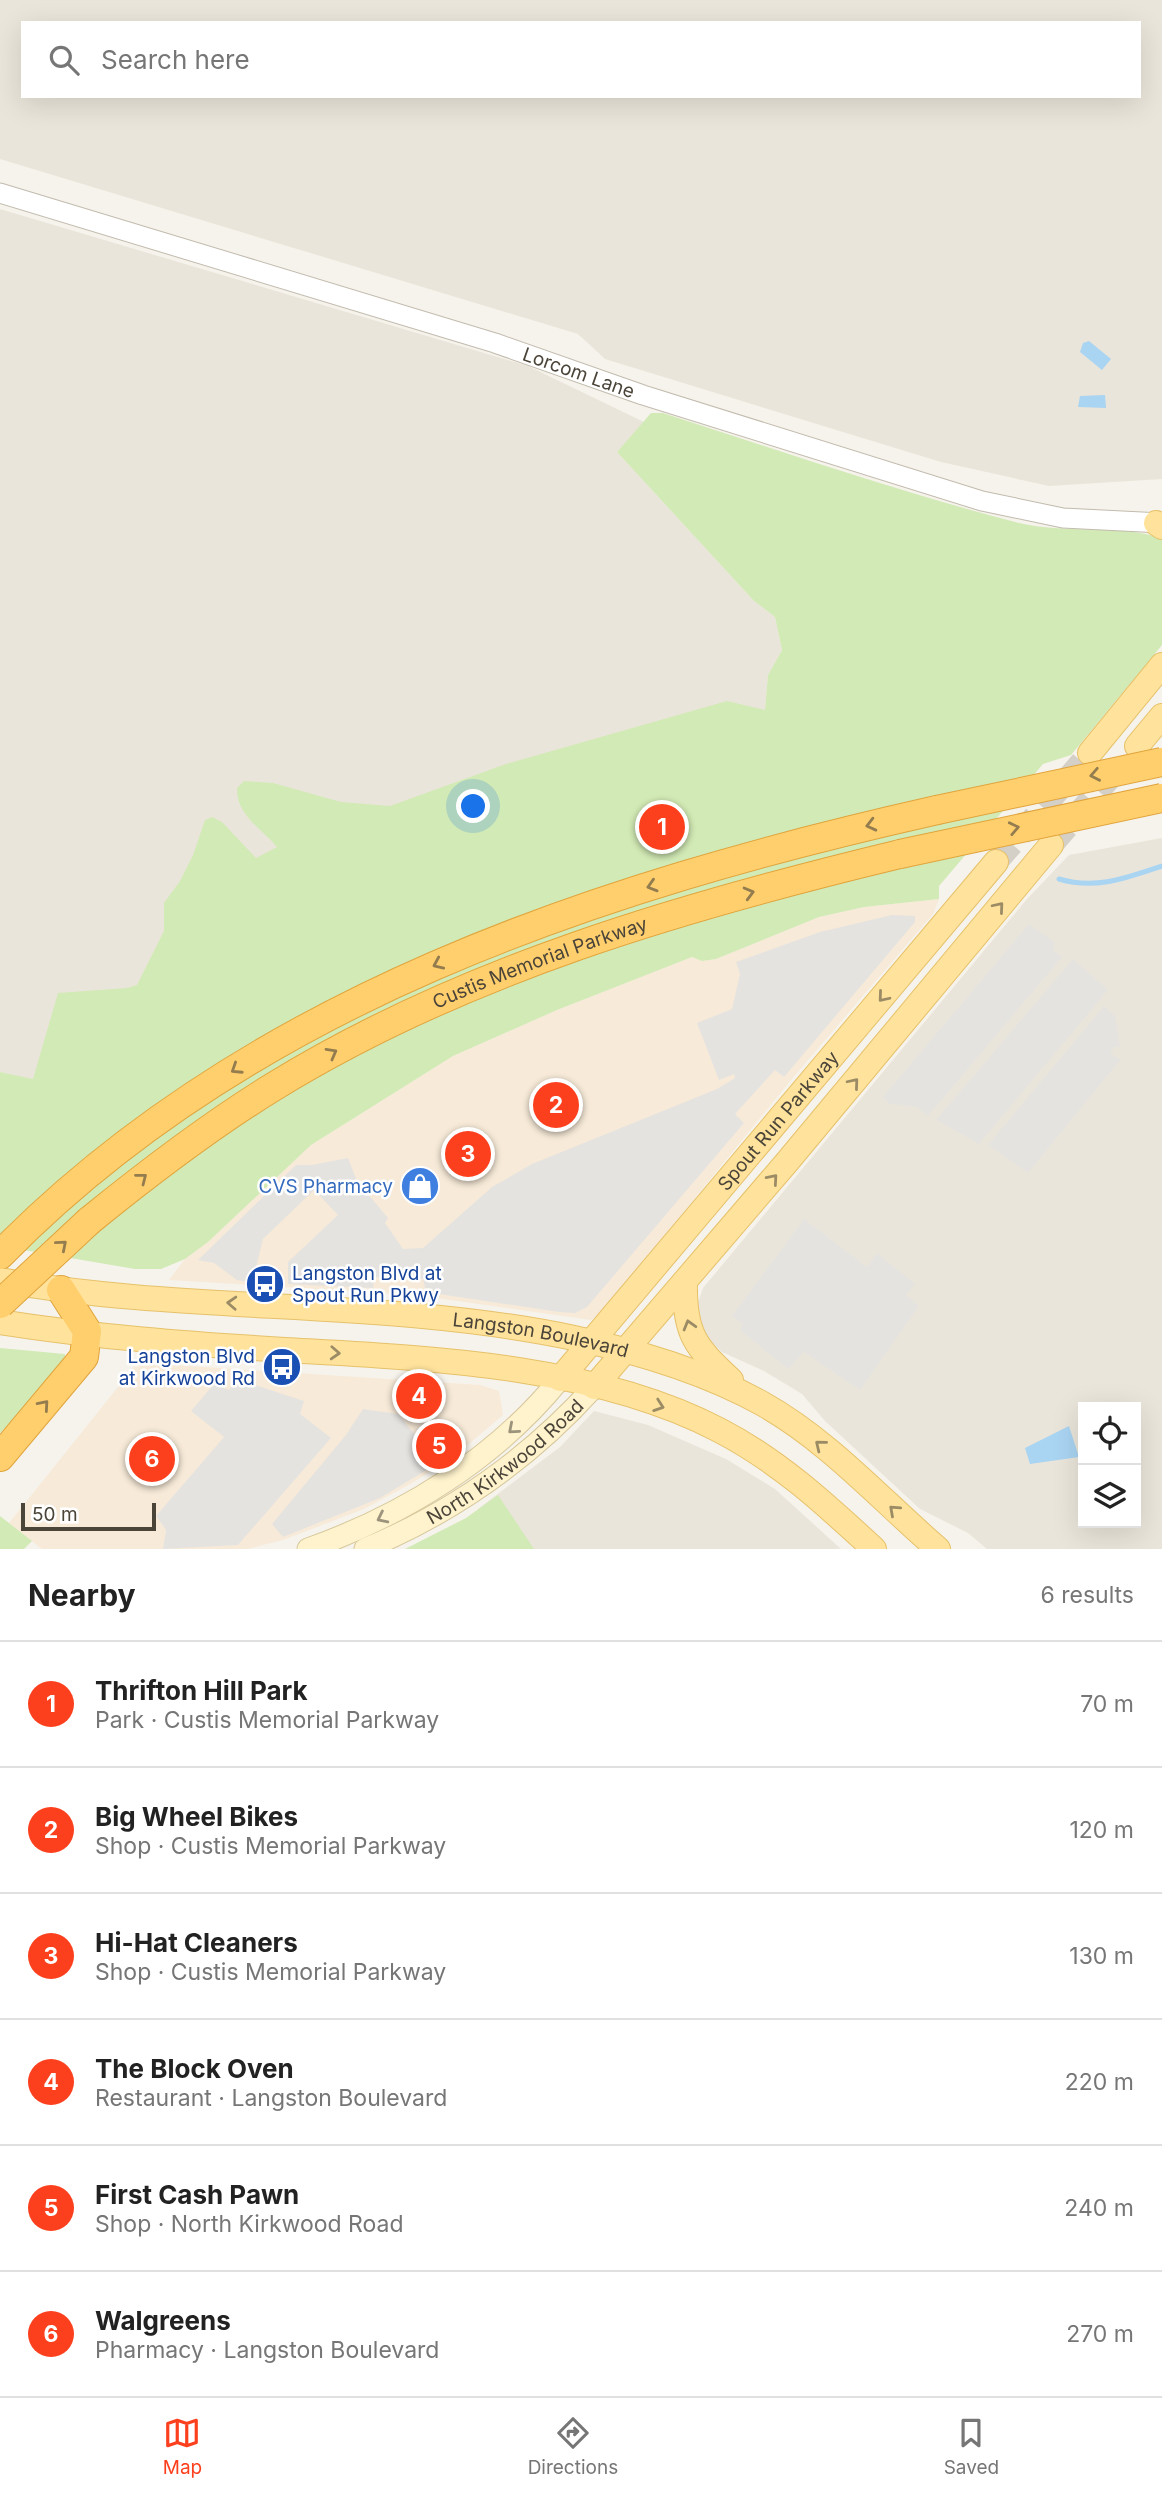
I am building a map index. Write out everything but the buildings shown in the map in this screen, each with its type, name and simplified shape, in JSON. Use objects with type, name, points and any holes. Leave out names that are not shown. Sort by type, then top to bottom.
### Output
[{"type":"highway","name":"Custis Memorial Parkway","points":[[0,1255],[123,1147],[245,1063],[330,1016],[419,972],[510,934],[741,860],[937,810],[1162,762]]},
{"type":"highway","name":"Custis Memorial Parkway","points":[[0,1304],[89,1221],[191,1140],[327,1056],[403,1017],[535,962],[626,930],[810,876],[1162,798]]},
{"type":"highway","points":[[0,1457],[82,1361],[87,1335],[83,1323],[61,1290]]},
{"type":"main road","points":[[1090,753],[1162,665]]},
{"type":"main road","points":[[1137,746],[1162,716]]},
{"type":"main road","name":"Spout Run Parkway","points":[[626,1350],[1051,845]]},
{"type":"main road","name":"Spout Run Parkway","points":[[560,1379],[996,862]]},
{"type":"main road","name":"Langston Boulevard","points":[[0,1280],[61,1290],[430,1315],[506,1324],[626,1350],[680,1367],[746,1395],[788,1420],[828,1451],[938,1549]]},
{"type":"main road","points":[[685,1283],[686,1318],[694,1342],[746,1395]]},
{"type":"main road","name":"Langston Boulevard","points":[[0,1322],[87,1335],[443,1360],[594,1387],[690,1417],[747,1445],[800,1481],[874,1549]]},
{"type":"main road","name":"North Kirkwood Road","points":[[365,1549],[440,1514],[494,1479],[540,1443],[626,1350]]},
{"type":"main road","name":"North Kirkwood Road","points":[[308,1549],[357,1530],[427,1494],[516,1427],[560,1379]]},
{"type":"street","name":"Lorcom Lane","points":[[0,193],[495,344],[643,395],[982,501],[1063,518],[1160,524]]},
{"type":"shaded area","points":[[0,0],[1162,0],[1162,479],[1049,486],[941,462],[605,359],[578,334],[0,159]]},
{"type":"shaded area","points":[[0,209],[528,366],[644,422],[617,452],[754,601],[775,617],[782,650],[768,675],[765,711],[137,995],[33,1080],[0,1072]]},
{"type":"shaded area","points":[[1162,838],[1162,1549],[987,1549],[968,1533],[920,1509],[825,1421],[802,1394],[764,1371],[722,1352],[707,1338],[699,1325],[697,1305],[703,1288],[1027,899],[1069,855]]},
{"type":"shaded area","points":[[939,899],[933,914],[792,1079],[602,1312],[591,1320],[415,1295],[169,1280],[185,1259],[208,1242],[311,1145],[453,1056],[557,1010],[692,957],[702,961],[716,959],[819,917],[864,907]]},
{"type":"shaded area","points":[[892,915],[915,916],[915,922],[784,1077],[775,1070],[735,1114],[744,1123],[587,1307],[575,1313],[426,1292],[423,1279],[374,1277],[373,1288],[288,1284],[288,1262],[338,1215],[314,1190],[263,1239],[252,1283],[237,1280],[214,1263],[198,1260],[296,1165],[312,1165],[348,1158],[357,1181],[388,1218],[385,1223],[403,1249],[423,1248],[492,1187],[532,1164],[717,1089],[735,1078],[734,1074],[719,1080],[697,1023],[732,1009],[740,974],[736,962],[820,932]]},
{"type":"shaded area","points":[[1029,924],[1055,943],[1053,950],[1062,957],[928,1116],[917,1107],[890,1104],[883,1097]]},
{"type":"shaded area","points":[[1073,959],[1108,990],[979,1144],[936,1120]]},
{"type":"shaded area","points":[[1104,1006],[1115,1016],[1120,1047],[1114,1047],[1110,1053],[1120,1060],[1028,1173],[988,1145]]},
{"type":"shaded area","points":[[804,1219],[867,1267],[877,1253],[915,1284],[906,1295],[919,1306],[860,1390],[804,1352],[788,1369],[740,1330],[743,1324],[732,1316]]},
{"type":"shaded area","points":[[158,1364],[480,1385],[499,1391],[503,1415],[457,1454],[412,1483],[364,1509],[283,1540],[247,1549],[42,1549],[9,1523],[134,1367]]},
{"type":"shaded area","points":[[236,1379],[304,1401],[300,1414],[331,1438],[238,1545],[163,1549],[166,1530],[156,1516],[224,1437],[191,1411],[214,1384],[229,1390]]},
{"type":"shaded area","points":[[363,1409],[398,1414],[438,1463],[380,1498],[283,1537],[272,1524],[346,1435]]},
{"type":"shaded area","points":[[594,1411],[648,1425],[726,1459],[775,1489],[841,1549],[488,1549],[478,1509],[560,1447]]},
{"type":"green space","points":[[651,413],[663,413],[885,485],[1019,523],[1054,528],[1127,531],[1162,538],[1162,645],[1071,755],[1043,764],[939,886],[939,899],[864,907],[819,917],[716,959],[702,961],[692,957],[557,1010],[453,1056],[311,1145],[208,1242],[185,1259],[161,1269],[135,1269],[0,1246],[0,1072],[33,1079],[58,993],[137,985],[164,931],[164,903],[180,881],[193,855],[205,820],[212,817],[222,822],[256,858],[277,847],[251,821],[241,806],[237,788],[244,781],[273,783],[341,802],[390,806],[506,764],[727,701],[765,710],[768,675],[782,650],[775,617],[754,601],[617,452]]},
{"type":"green space","points":[[0,1348],[65,1354],[64,1369],[0,1433]]},
{"type":"green space","points":[[498,1495],[534,1549],[405,1549],[466,1518]]},
{"type":"green space","points":[[0,1516],[32,1541],[24,1549],[0,1549]]},
{"type":"water","points":[[1089,341],[1111,359],[1102,370],[1080,352],[1083,343]]},
{"type":"water","points":[[1105,395],[1106,408],[1078,407],[1080,396]]},
{"type":"water","points":[[1069,1426],[1078,1457],[1030,1464],[1025,1448]]},
{"type":"waterway","points":[[1059,879],[1098,883],[1162,866]]},
{"type":"tunnel","points":[[996,862],[1090,753]]},
{"type":"tunnel","points":[[1051,845],[1120,766]]},
{"type":"place","name":"Thrifton Hill Park","points":[[662,827]]},
{"type":"place","name":"Big Wheel Bikes","points":[[556,1105]]},
{"type":"place","name":"Hi-Hat Cleaners","points":[[468,1154]]},
{"type":"place","name":"CVS Pharmacy","points":[[420,1186]]},
{"type":"place","name":"Langston Blvd at Spout Run Pkwy","points":[[265,1284]]},
{"type":"place","name":"Langston Blvd at Kirkwood Rd","points":[[282,1367]]},
{"type":"place","name":"The Block Oven","points":[[419,1396]]},
{"type":"place","name":"First Cash Pawn","points":[[439,1446]]},
{"type":"place","name":"Walgreens","points":[[152,1459]]}]
